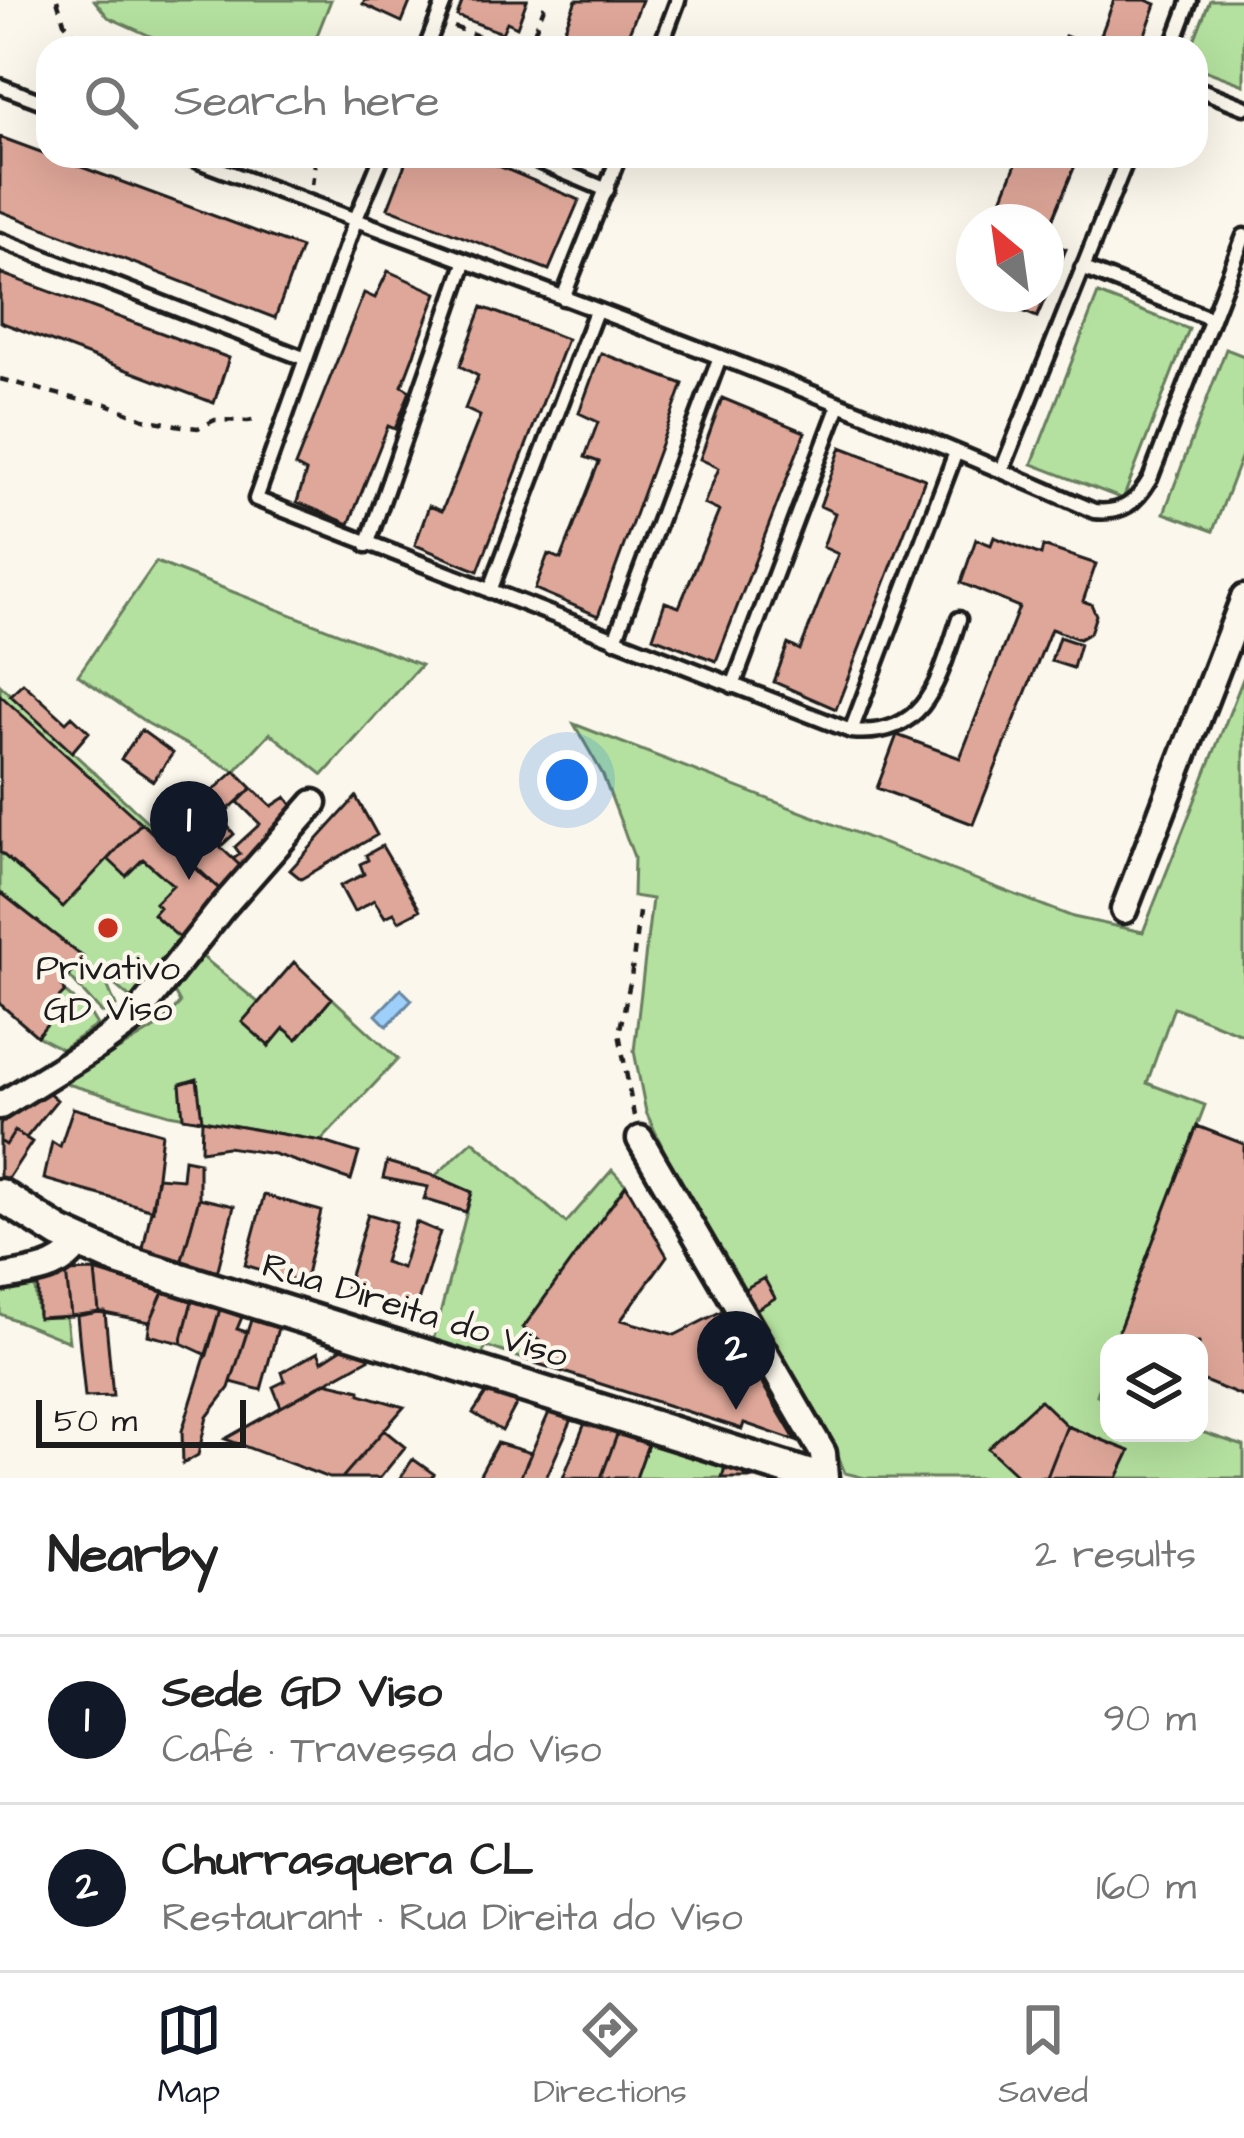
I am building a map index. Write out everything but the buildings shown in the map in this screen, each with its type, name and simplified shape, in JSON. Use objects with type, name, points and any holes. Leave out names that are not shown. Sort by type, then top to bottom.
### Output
[{"type":"street","points":[[1124,910],[1244,598]]},
{"type":"street","points":[[0,1106],[133,1020],[314,803]]},
{"type":"street","points":[[640,1139],[823,1453],[821,1478]]},
{"type":"street","name":"Rua Direita do Viso","points":[[0,1195],[60,1233],[120,1260],[821,1478]]},
{"type":"street","points":[[0,1279],[56,1267],[81,1242]]},
{"type":"lane","points":[[431,36],[445,0]]},
{"type":"lane","points":[[664,36],[678,0]]},
{"type":"lane","points":[[1176,36],[1190,0]]},
{"type":"lane","points":[[0,86],[36,100]]},
{"type":"lane","points":[[1208,93],[1244,107]]},
{"type":"lane","points":[[217,168],[720,357],[1094,511],[1110,513],[1126,508],[1150,479],[1244,236]]},
{"type":"lane","points":[[377,168],[256,500],[850,731],[868,732],[910,719],[930,697],[959,619]]},
{"type":"lane","points":[[555,168],[607,190]]},
{"type":"lane","points":[[563,298],[615,168]]},
{"type":"lane","points":[[1002,470],[1123,168]]},
{"type":"lane","points":[[0,240],[306,359]]},
{"type":"lane","points":[[367,545],[465,262]]},
{"type":"lane","points":[[1082,268],[1212,319]]},
{"type":"lane","points":[[490,591],[596,311]]},
{"type":"lane","points":[[615,640],[720,357]]},
{"type":"lane","points":[[733,686],[839,405]]},
{"type":"lane","points":[[850,731],[956,452]]},
{"type":"path","points":[[57,0],[64,22],[76,36]]},
{"type":"path","points":[[533,36],[547,0]]},
{"type":"path","points":[[437,21],[478,36]]},
{"type":"path","points":[[309,203],[314,168]]},
{"type":"path","points":[[0,379],[107,404],[144,419],[198,428],[215,420],[258,419],[290,404]]},
{"type":"path","points":[[639,912],[620,1033],[640,1139]]},
{"type":"green space","points":[[94,0],[331,0],[317,36],[150,36],[108,17]]},
{"type":"green space","points":[[1210,0],[1244,0],[1244,85],[1208,72],[1208,36],[1196,36]]},
{"type":"green space","points":[[1098,294],[1189,329],[1123,499],[1032,464]]},
{"type":"green space","points":[[1226,349],[1244,356],[1244,450],[1213,531],[1164,513]]},
{"type":"green space","points":[[156,562],[421,665],[323,775],[270,733],[235,771],[147,723],[78,675]]},
{"type":"green space","points":[[1244,676],[1244,1035],[1174,1007],[1147,1083],[1205,1105],[1117,1334],[1100,1334],[1097,1395],[1100,1442],[1208,1442],[1208,1434],[1244,1446],[1244,1478],[865,1478],[845,1473],[830,1436],[752,1312],[646,1112],[634,1051],[652,899],[633,896],[634,857],[602,773],[574,724],[1073,917],[1143,932]]},
{"type":"green space","points":[[0,685],[223,892],[143,1009],[103,975],[116,1006],[102,1013],[69,976],[82,956],[0,892]]},
{"type":"green space","points":[[199,954],[259,1003],[269,1046],[284,1028],[297,1039],[332,998],[398,1059],[321,1141],[169,1114],[64,1083],[158,1026],[180,1003],[174,992]]},
{"type":"green space","points":[[65,992],[97,1025],[62,1049],[37,1036],[62,1006],[57,1000]]},
{"type":"green space","points":[[473,1141],[566,1223],[612,1170],[626,1185],[523,1328],[541,1342],[535,1363],[486,1346],[481,1357],[433,1341],[472,1192],[435,1176]]},
{"type":"green space","points":[[34,1278],[38,1317],[66,1317],[69,1342],[0,1314],[0,1287]]},
{"type":"green space","points":[[648,1444],[725,1467],[722,1478],[636,1478]]},
{"type":"water","points":[[401,989],[412,1000],[387,1026],[376,1015]]},
{"type":"place","name":"Sede GD Viso","points":[[189,880]]},
{"type":"place","name":"Privativo GD Viso","points":[[108,928]]},
{"type":"place","name":"Churrasquera CL","points":[[736,1410]]}]
